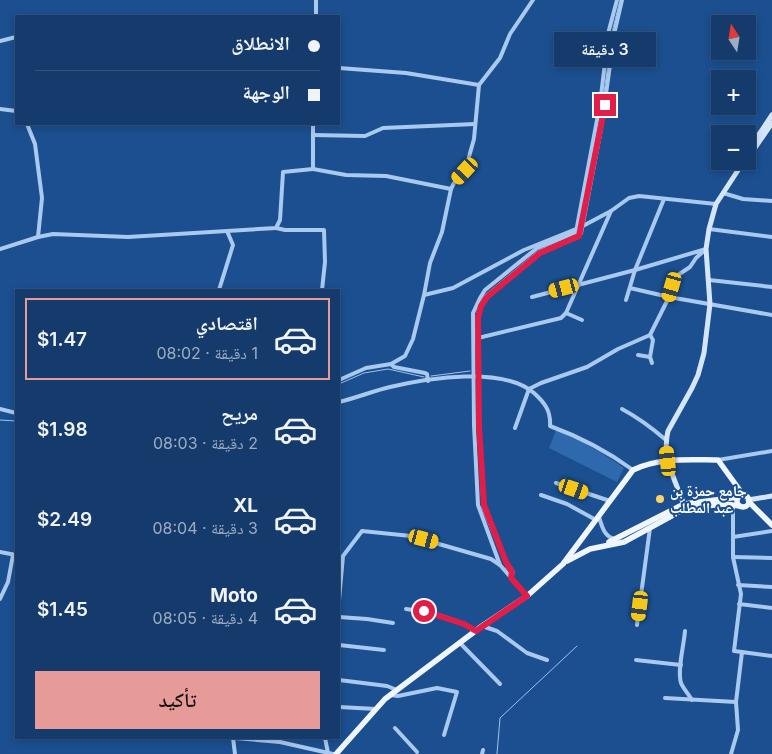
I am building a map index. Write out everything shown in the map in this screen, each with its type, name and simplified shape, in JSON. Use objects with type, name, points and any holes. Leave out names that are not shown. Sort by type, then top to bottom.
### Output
[{"type":"main road","points":[[756,139],[772,115]]},
{"type":"main road","points":[[756,146],[772,123]]},
{"type":"main road","points":[[685,506],[668,461],[666,440],[671,426],[698,375],[704,352],[710,304],[706,249],[709,229],[716,204],[738,170]]},
{"type":"main road","points":[[563,564],[633,470],[640,466],[668,461],[718,460],[745,498],[772,525]]},
{"type":"main road","points":[[335,754],[390,695],[482,626],[527,596],[563,564],[581,553],[685,506],[772,496]]},
{"type":"main road","points":[[602,545],[624,542],[685,506],[733,504],[746,506],[745,498]]},
{"type":"main road","points":[[740,506],[737,502],[745,498]]},
{"type":"street","points":[[316,0],[316,15]]},
{"type":"street","points":[[340,380],[366,368],[390,364],[404,356],[413,339],[430,263],[442,232],[451,189],[465,171],[474,139],[479,85],[500,58],[510,34],[533,0]]},
{"type":"street","points":[[511,578],[512,572],[506,562],[484,505],[472,320],[475,308],[482,294],[537,248],[574,234],[576,230],[602,105],[609,30],[617,0]]},
{"type":"street","points":[[500,565],[478,505],[474,425],[479,312],[487,297],[540,253],[579,236],[615,30],[622,0]]},
{"type":"street","points":[[0,41],[15,37]]},
{"type":"street","points":[[340,68],[406,74],[479,85]]},
{"type":"street","points":[[0,109],[15,111]]},
{"type":"street","points":[[313,135],[365,136],[383,128],[475,124]]},
{"type":"street","points":[[27,125],[35,144],[42,198],[38,236]]},
{"type":"street","points":[[313,125],[313,169]]},
{"type":"street","points":[[276,228],[280,220],[283,172],[313,169],[346,175],[386,176],[451,189]]},
{"type":"street","points":[[723,193],[743,199],[772,202]]},
{"type":"street","points":[[424,295],[453,288],[524,250],[576,230],[611,211],[628,198],[639,196],[716,204]]},
{"type":"street","points":[[626,300],[635,270],[664,198]]},
{"type":"street","points":[[478,338],[561,318],[566,313],[580,284],[611,211]]},
{"type":"street","points":[[0,249],[38,236],[53,234],[128,237],[276,228],[285,230],[324,230],[325,262],[322,289]]},
{"type":"street","points":[[709,229],[772,237]]},
{"type":"street","points":[[219,289],[233,245],[226,231]]},
{"type":"street","points":[[532,296],[635,270],[706,249]]},
{"type":"street","points":[[515,428],[529,389],[587,367],[650,335],[670,297],[675,277],[690,267],[706,249]]},
{"type":"street","points":[[709,280],[772,288]]},
{"type":"street","points":[[630,288],[772,315],[772,311]]},
{"type":"street","points":[[566,313],[582,320]]},
{"type":"street","points":[[650,335],[653,340],[650,357],[652,363]]},
{"type":"street","points":[[638,355],[650,357]]},
{"type":"street","points":[[390,364],[394,367],[425,373],[427,374],[428,381]]},
{"type":"street","points":[[340,402],[389,387],[428,381],[477,377],[500,378],[529,389],[544,402],[548,409],[550,426],[574,434],[610,452],[633,470]]},
{"type":"street","points":[[0,409],[15,413]]},
{"type":"street","points":[[622,409],[635,415],[640,421],[666,440]]},
{"type":"street","points":[[718,460],[772,451]]},
{"type":"street","points":[[556,482],[610,501]]},
{"type":"street","points":[[541,495],[567,504],[597,519],[606,535],[615,539]]},
{"type":"street","points":[[733,504],[734,556],[740,594],[734,651],[772,656]]},
{"type":"street","points":[[637,625],[650,527]]},
{"type":"street","points":[[733,537],[772,530]]},
{"type":"street","points":[[340,589],[343,556],[362,531],[411,536],[491,559],[500,565],[527,596]]},
{"type":"street","points":[[0,552],[14,555],[8,582],[0,599]]},
{"type":"street","points":[[734,556],[772,558]]},
{"type":"street","points":[[738,584],[772,587]]},
{"type":"street","points":[[739,604],[772,608]]},
{"type":"street","points":[[406,609],[424,611],[446,617],[476,631]]},
{"type":"street","points":[[340,617],[393,623]]},
{"type":"street","points":[[482,626],[497,631],[527,652],[547,660]]},
{"type":"street","points":[[685,631],[681,655],[681,682],[692,700]]},
{"type":"street","points":[[460,643],[500,684]]},
{"type":"street","points":[[340,645],[384,650]]},
{"type":"street","points":[[731,754],[738,730],[736,702],[742,652]]},
{"type":"street","points":[[636,660],[681,665]]},
{"type":"street","points":[[340,680],[387,686],[397,690]]},
{"type":"street","points":[[390,695],[398,696],[437,688],[457,692],[444,735]]},
{"type":"street","points":[[665,698],[736,702]]},
{"type":"street","points":[[340,707],[376,708]]},
{"type":"street","points":[[395,728],[416,751],[409,754]]},
{"type":"street","points":[[234,739],[235,754]]},
{"type":"street","points":[[246,739],[280,742],[335,754]]},
{"type":"street","points":[[325,739],[328,753]]},
{"type":"shaded area","points":[[556,430],[591,447],[624,468],[617,482],[549,448]]},
{"type":"waterway","points":[[603,100],[613,28],[620,0]]},
{"type":"waterway","points":[[585,192],[602,109]]},
{"type":"waterway","points":[[477,358],[476,317],[485,295],[539,250],[577,233]]},
{"type":"waterway","points":[[340,384],[364,373],[388,369],[424,377]]},
{"type":"waterway","points":[[431,376],[470,371]]},
{"type":"waterway","points":[[477,402],[482,508],[507,569]]},
{"type":"waterway","points":[[0,420],[15,421]]},
{"type":"waterway","points":[[497,754],[500,718],[577,646]]},
{"type":"place","name":"جامع حمزة بن عبد المطلب","points":[[660,499]]},
{"type":"route","points":[[424,611],[446,617],[476,631],[527,596],[511,578],[511,568],[506,562],[484,505],[479,426],[478,318],[481,306],[487,297],[540,253],[579,236],[605,105]]}]
